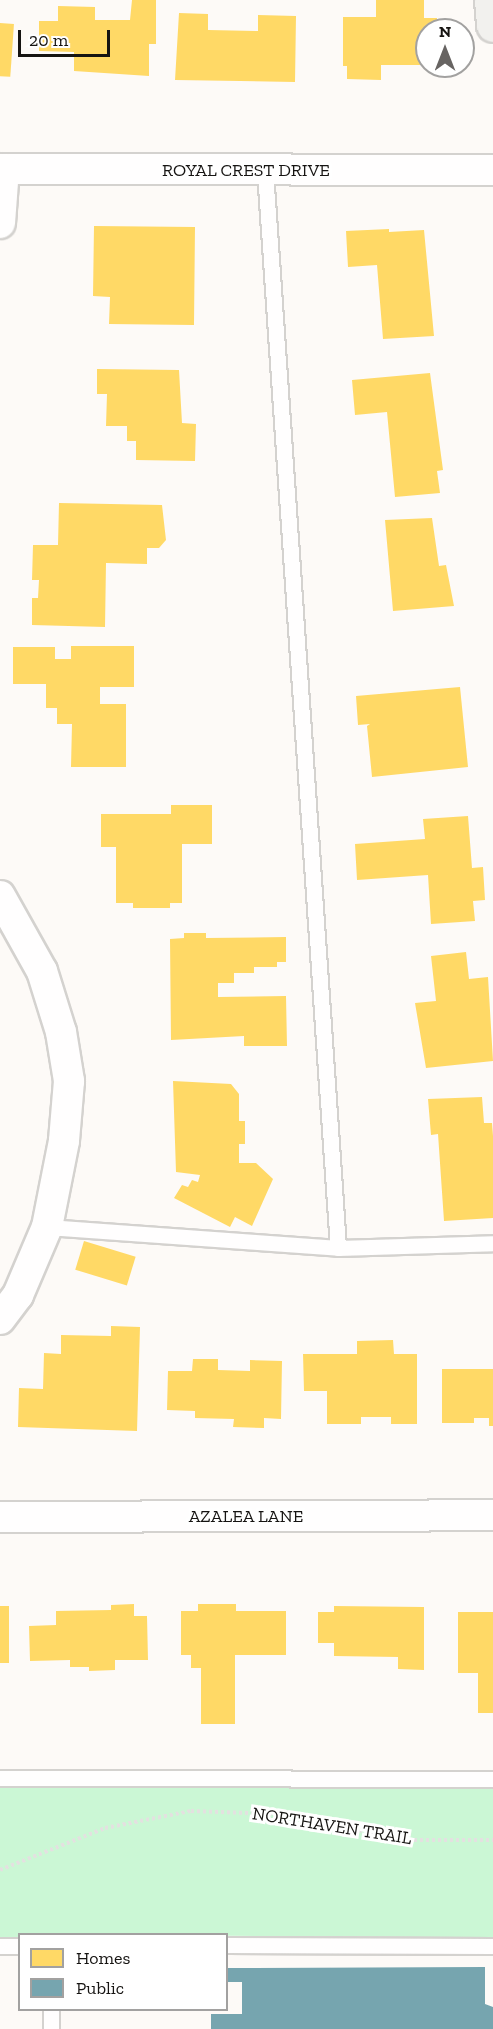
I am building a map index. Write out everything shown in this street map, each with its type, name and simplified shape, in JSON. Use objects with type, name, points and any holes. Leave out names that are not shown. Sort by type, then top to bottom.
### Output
[{"type":"main road","points":[[491,0],[493,25]]},
{"type":"street","name":"ROYAL CREST DRIVE","points":[[2,169],[493,170]]},
{"type":"street","points":[[0,223],[2,169]]},
{"type":"street","points":[[0,896],[42,971],[61,1032],[69,1082],[64,1141],[47,1227],[18,1295],[0,1319]]},
{"type":"street","name":"AZALEA LANE","points":[[0,1517],[493,1515]]},
{"type":"lane","points":[[265,171],[338,1248]]},
{"type":"lane","points":[[47,1227],[338,1248],[493,1243]]},
{"type":"lane","points":[[0,1778],[493,1779]]},
{"type":"lane","points":[[0,1946],[18,1946]]},
{"type":"lane","points":[[228,1946],[493,1946]]},
{"type":"lane","points":[[51,2011],[51,2029]]},
{"type":"path","name":"NORTHAVEN TRAIL","points":[[0,1869],[105,1828],[190,1811],[277,1814],[408,1840],[493,1839]]},
{"type":"green space","points":[[493,1780],[493,1938],[228,1936],[228,1933],[18,1933],[18,1940],[0,1940],[0,1783]]},
{"type":"building: Homes","points":[[132,0],[156,0],[156,44],[149,44],[149,76],[74,71],[74,52],[39,51],[39,21],[58,21],[58,6],[95,7],[95,20],[130,20]]},
{"type":"building: Homes","points":[[376,0],[424,0],[424,18],[415,18],[415,65],[381,65],[381,80],[347,79],[347,66],[343,66],[343,17],[376,17]]},
{"type":"building: Homes","points":[[179,13],[208,14],[208,30],[258,31],[258,15],[296,16],[295,82],[175,80]]},
{"type":"building: Homes","points":[[0,23],[14,24],[10,77],[0,76]]},
{"type":"building: Homes","points":[[94,226],[195,227],[194,325],[109,324],[110,297],[93,296]]},
{"type":"building: Homes","points":[[389,229],[389,232],[424,230],[434,336],[383,339],[377,265],[348,267],[346,231]]},
{"type":"building: Homes","points":[[97,369],[179,370],[182,423],[196,424],[195,461],[136,460],[136,441],[127,441],[127,426],[106,426],[107,394],[97,394]]},
{"type":"building: Homes","points":[[430,373],[443,470],[437,471],[440,493],[395,497],[387,412],[355,415],[352,380]]},
{"type":"building: Homes","points":[[59,503],[162,505],[166,540],[159,548],[147,548],[147,564],[106,563],[105,627],[32,625],[32,598],[38,598],[39,580],[32,580],[33,545],[58,545]]},
{"type":"building: Homes","points":[[432,518],[439,566],[446,565],[454,606],[393,611],[385,520]]},
{"type":"building: Homes","points":[[71,646],[134,646],[134,687],[100,687],[100,704],[126,704],[126,767],[71,767],[72,724],[57,724],[57,708],[46,708],[46,684],[13,684],[13,647],[55,647],[55,659],[71,659]]},
{"type":"building: Homes","points":[[460,687],[468,767],[372,777],[367,726],[370,724],[358,725],[356,696]]},
{"type":"building: Homes","points":[[171,805],[212,805],[212,844],[182,844],[182,903],[170,903],[170,908],[133,908],[133,903],[116,903],[116,847],[101,847],[101,814],[171,814]]},
{"type":"building: Homes","points":[[468,816],[472,868],[483,867],[485,900],[473,901],[475,921],[431,924],[428,875],[357,880],[355,844],[425,839],[423,819]]},
{"type":"building: Homes","points":[[184,933],[206,933],[206,938],[286,937],[286,962],[277,962],[277,967],[254,967],[254,973],[234,973],[234,983],[218,983],[218,997],[286,996],[287,1046],[244,1046],[244,1036],[171,1040],[170,939],[184,938]]},
{"type":"building: Homes","points":[[466,952],[469,979],[488,977],[493,1061],[426,1068],[415,1003],[436,1001],[431,956]]},
{"type":"building: Homes","points":[[173,1081],[231,1084],[239,1094],[239,1121],[245,1121],[245,1144],[239,1144],[239,1163],[256,1163],[273,1179],[252,1226],[235,1217],[230,1227],[174,1198],[182,1185],[188,1187],[192,1180],[198,1182],[200,1175],[176,1172]]},
{"type":"building: Homes","points":[[482,1097],[484,1123],[492,1123],[493,1218],[444,1221],[438,1134],[431,1135],[428,1099]]},
{"type":"building: Homes","points":[[84,1241],[136,1257],[127,1285],[75,1270]]},
{"type":"building: Homes","points":[[111,1326],[140,1327],[137,1431],[18,1427],[19,1388],[43,1389],[44,1353],[61,1354],[61,1335],[111,1336]]},
{"type":"building: Homes","points":[[393,1340],[394,1354],[417,1354],[417,1424],[391,1424],[391,1417],[361,1417],[361,1424],[327,1424],[327,1391],[304,1391],[303,1354],[357,1354],[357,1341]]},
{"type":"building: Homes","points":[[193,1359],[218,1359],[218,1370],[250,1371],[250,1360],[282,1361],[281,1419],[264,1418],[264,1428],[233,1427],[234,1419],[195,1418],[195,1411],[167,1410],[168,1371],[192,1371]]},
{"type":"building: Homes","points":[[442,1369],[493,1369],[493,1426],[489,1426],[489,1418],[474,1418],[474,1423],[442,1423]]},
{"type":"building: Homes","points":[[134,1604],[134,1616],[147,1616],[148,1660],[115,1660],[115,1670],[89,1671],[89,1667],[70,1667],[70,1660],[30,1661],[29,1626],[56,1625],[56,1611],[111,1610],[111,1605]]},
{"type":"building: Homes","points":[[198,1604],[236,1604],[236,1611],[286,1611],[286,1655],[235,1655],[235,1724],[201,1724],[201,1668],[191,1668],[191,1655],[181,1655],[181,1611],[198,1611]]},
{"type":"building: Homes","points":[[0,1606],[9,1606],[9,1663],[0,1663]]},
{"type":"building: Homes","points":[[334,1606],[424,1607],[424,1670],[398,1669],[398,1657],[334,1656],[334,1643],[318,1643],[318,1612],[334,1612]]},
{"type":"building: Homes","points":[[458,1612],[493,1612],[493,1713],[478,1713],[478,1673],[458,1673]]},
{"type":"building: Public","points":[[485,1967],[485,2004],[493,2007],[493,2029],[211,2029],[211,2014],[242,2014],[242,1982],[228,1982],[228,1968]]}]
